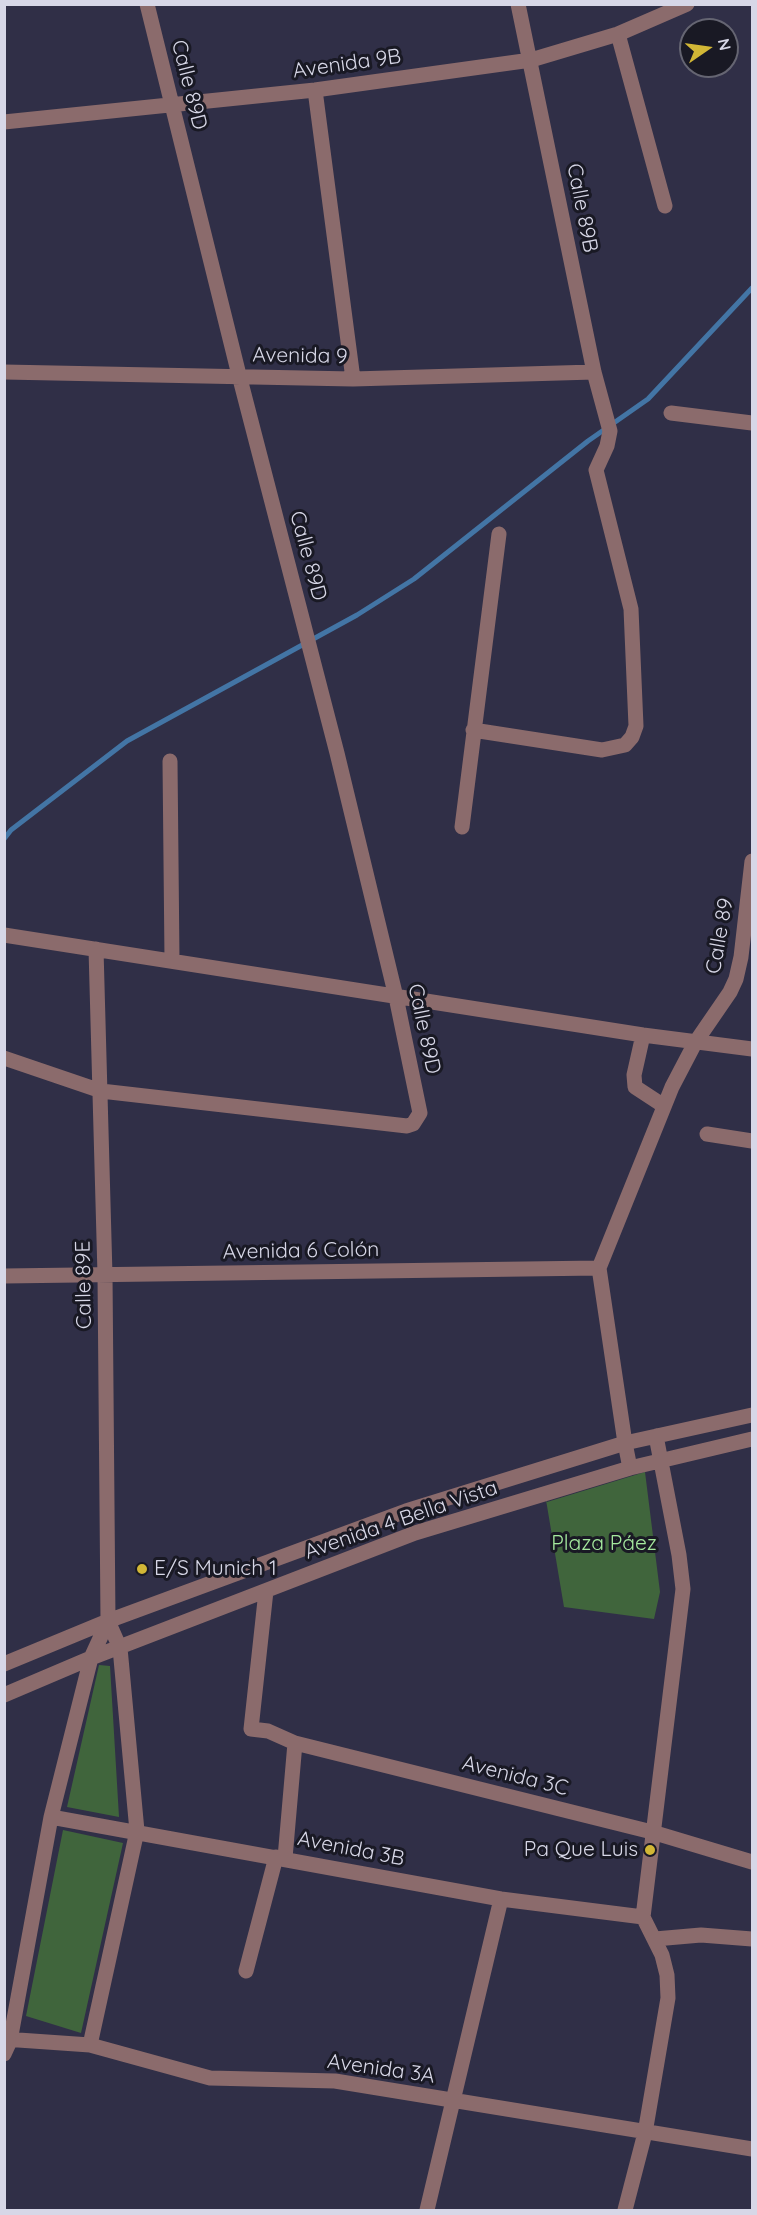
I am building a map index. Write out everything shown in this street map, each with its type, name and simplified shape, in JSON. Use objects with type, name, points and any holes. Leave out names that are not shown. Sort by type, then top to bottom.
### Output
[{"type":"street","name":"Calle 89D","points":[[101,1091],[407,1126],[417,1119],[420,1113],[396,997],[320,683],[239,375],[147,4]]},
{"type":"street","name":"Calle 89B","points":[[473,729],[602,750],[625,745],[632,737],[636,726],[631,609],[596,470],[607,446],[610,431],[594,372],[518,4]]},
{"type":"street","name":"Avenida 9B","points":[[4,122],[315,90],[531,60],[618,34],[687,4]]},
{"type":"street","points":[[618,34],[665,206]]},
{"type":"street","points":[[315,90],[353,379]]},
{"type":"street","name":"Avenida 9","points":[[4,372],[353,379],[594,372]]},
{"type":"street","points":[[671,413],[753,423]]},
{"type":"street","points":[[462,827],[499,534]]},
{"type":"street","points":[[170,761],[172,960]]},
{"type":"street","name":"Calle 89","points":[[599,1268],[664,1106],[695,1043],[730,992],[736,979],[753,861]]},
{"type":"street","points":[[4,935],[695,1043],[753,1049]]},
{"type":"street","name":"Calle 89E","points":[[96,949],[105,1275],[108,1621]]},
{"type":"street","points":[[644,1035],[634,1075],[635,1086],[664,1106]]},
{"type":"street","points":[[4,1058],[101,1091]]},
{"type":"street","points":[[707,1134],[753,1141]]},
{"type":"street","points":[[599,1268],[630,1468]]},
{"type":"street","name":"Avenida 6 Colón","points":[[4,1276],[599,1268]]},
{"type":"street","name":"Avenida 4 Bella Vista","points":[[4,1664],[108,1621],[406,1511],[625,1443],[753,1415]]},
{"type":"street","points":[[625,2211],[645,2133],[668,1998],[667,1975],[655,1939],[643,1917],[682,1589],[679,1555],[656,1436]]},
{"type":"street","name":"Avenida 4 Bella Vista","points":[[4,1695],[91,1658],[415,1533],[630,1468],[753,1439]]},
{"type":"street","name":"Avenida 3C","points":[[266,1590],[251,1729],[268,1731],[295,1743],[652,1832],[753,1862]]},
{"type":"street","points":[[90,2045],[137,1831],[120,1647],[108,1621]]},
{"type":"street","points":[[6,2045],[51,1817],[91,1658],[108,1621]]},
{"type":"street","points":[[246,1971],[281,1857],[295,1743]]},
{"type":"street","name":"Avenida 3B","points":[[51,1817],[281,1857],[501,1899],[643,1917]]},
{"type":"street","points":[[427,2211],[501,1899]]},
{"type":"street","points":[[655,1939],[701,1935],[753,1939]]},
{"type":"street","name":"Avenida 3A","points":[[6,2045],[90,2045],[210,2079],[335,2080],[645,2133],[753,2149]]},
{"type":"green space","name":"Plaza Páez","points":[[645,1472],[660,1592],[654,1619],[564,1607],[545,1494],[547,1502]]},
{"type":"green space","points":[[99,1665],[110,1666],[119,1817],[67,1807]]},
{"type":"green space","points":[[63,1830],[123,1843],[81,2033],[26,2016]]},
{"type":"waterway","points":[[4,839],[11,830],[127,741],[357,615],[414,579],[588,441],[648,399],[752,288]]},
{"type":"place","name":"E/S Munich 1","points":[[142,1569]]},
{"type":"place","name":"Pa Que Luis","points":[[650,1850]]}]
